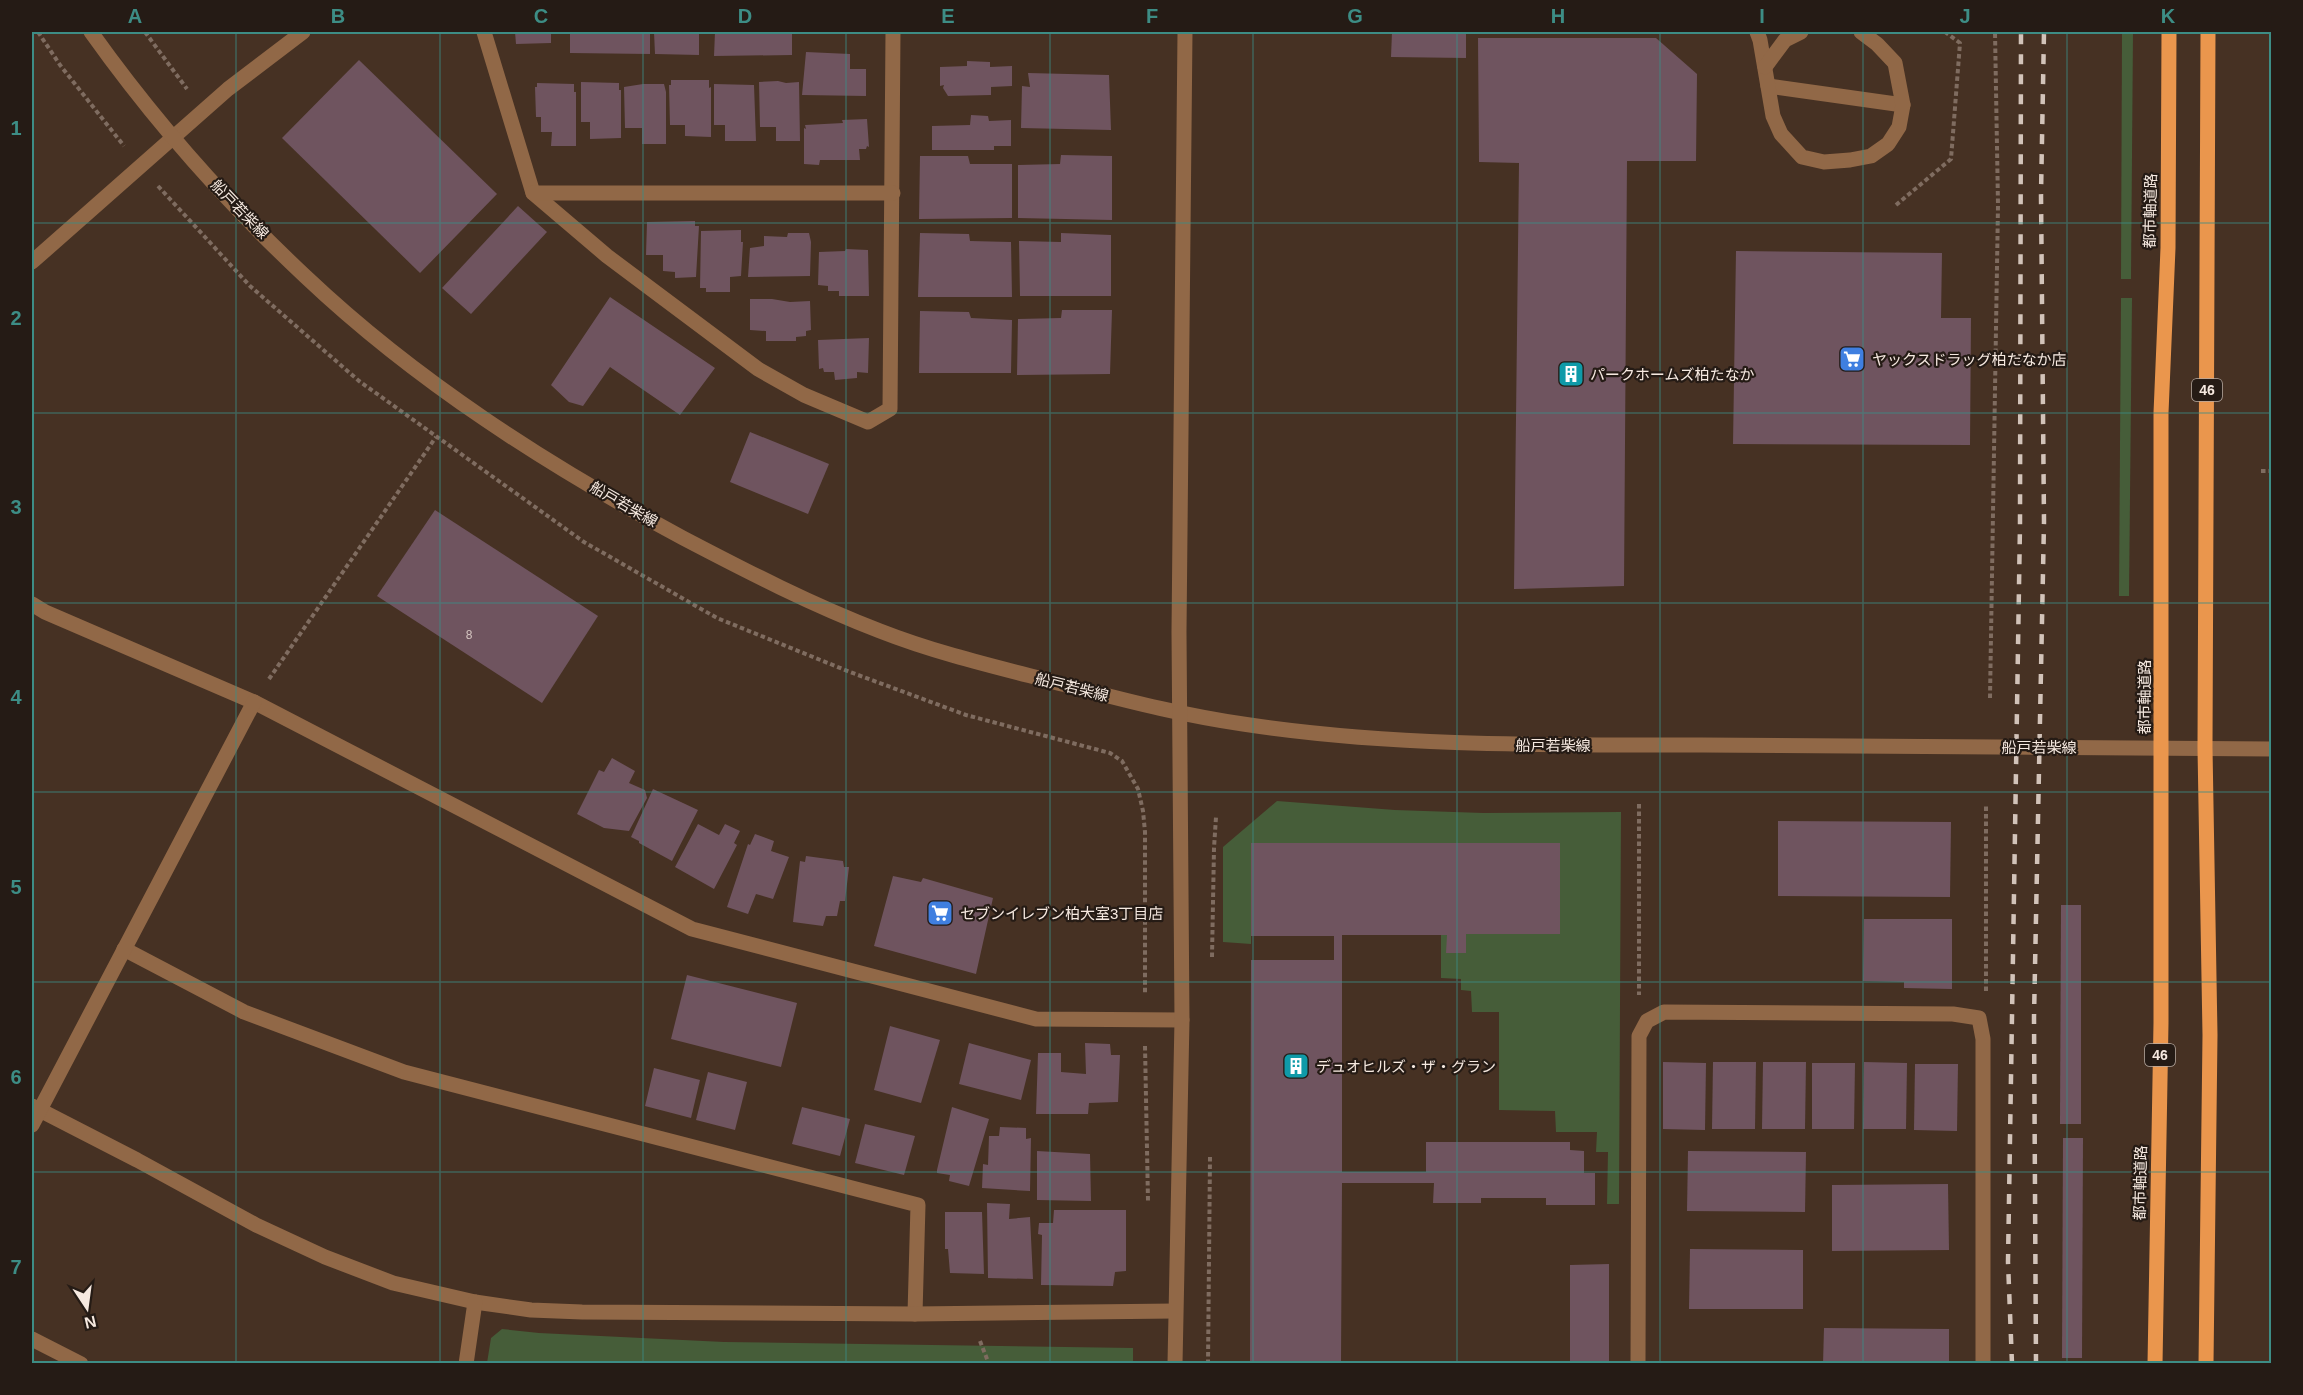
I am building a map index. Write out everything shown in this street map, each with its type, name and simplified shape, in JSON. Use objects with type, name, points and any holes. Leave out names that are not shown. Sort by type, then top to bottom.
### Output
[{"type":"main road","name":"都市軸道路","points":[[2155,1364],[2161,1023],[2162,413],[2168,248],[2169,32]]},
{"type":"main road","name":"46","points":[[2206,1364],[2210,1035],[2205,748],[2208,32]]},
{"type":"street","name":"船戸若柴線","points":[[91,32],[174,138],[306,277],[391,350],[480,416],[623,506],[774,586],[883,633],[998,668],[1179,713],[1332,735],[1476,744],[2271,749]]},
{"type":"street","points":[[32,262],[228,89],[303,32]]},
{"type":"street","points":[[484,32],[533,193],[607,256],[758,369],[804,395],[868,422],[890,409],[893,32]]},
{"type":"street","points":[[1175,1364],[1182,1020],[1179,713],[1185,32]]},
{"type":"street","points":[[1757,32],[1773,116],[1782,134],[1802,157],[1824,162],[1871,156],[1888,144],[1899,127],[1903,105],[1895,63],[1877,44],[1861,32]]},
{"type":"street","points":[[1765,67],[1785,40],[1801,32]]},
{"type":"street","points":[[1768,86],[1903,105]]},
{"type":"street","points":[[533,193],[892,193]]},
{"type":"street","points":[[32,604],[45,612],[254,702],[692,929],[1036,1019],[1182,1020]]},
{"type":"street","points":[[32,1125],[35,1108],[124,949],[254,702]]},
{"type":"street","points":[[124,949],[244,1012],[404,1072],[918,1205],[915,1314]]},
{"type":"street","points":[[1638,1364],[1640,1036],[1647,1021],[1664,1012],[1953,1014],[1979,1018],[1983,1039],[1983,1364]]},
{"type":"street","points":[[35,1108],[256,1225],[325,1257],[393,1283],[475,1302],[531,1310],[582,1312],[915,1314],[1175,1311]]},
{"type":"street","points":[[466,1364],[475,1302]]},
{"type":"street","points":[[32,1339],[81,1364]]},
{"type":"path","points":[[145,32],[204,111]]},
{"type":"path","points":[[1896,205],[1952,159],[1960,43],[1945,32]]},
{"type":"path","points":[[1990,698],[1998,205],[1995,32]]},
{"type":"path","points":[[254,702],[436,437]]},
{"type":"path","points":[[2261,471],[2271,471]]},
{"type":"path","points":[[1639,804],[1640,1001],[1647,1021]]},
{"type":"path","points":[[1979,1018],[1986,995],[1986,805]]},
{"type":"path","points":[[1145,832],[1148,1209]]},
{"type":"green space","points":[[2122,32],[2133,32],[2131,279],[2121,279]]},
{"type":"green space","points":[[2121,298],[2132,298],[2129,596],[2119,596]]},
{"type":"green space","points":[[1277,801],[1395,810],[1483,813],[1621,812],[1619,1204],[1607,1204],[1608,1152],[1596,1152],[1597,1132],[1556,1132],[1555,1111],[1499,1110],[1499,1012],[1472,1012],[1471,991],[1461,990],[1461,979],[1441,978],[1441,935],[1447,935],[1447,953],[1465,953],[1466,934],[1560,934],[1560,843],[1251,843],[1251,944],[1223,942],[1223,847]]},
{"type":"green space","points":[[502,1329],[539,1333],[724,1342],[1133,1348],[1133,1363],[487,1363],[491,1338]]},
{"type":"building","points":[[515,32],[551,32],[551,43],[516,44]]},
{"type":"building","points":[[570,32],[650,32],[650,54],[570,53]]},
{"type":"building","points":[[654,32],[699,32],[699,55],[655,54]]},
{"type":"building","points":[[715,32],[792,32],[792,55],[714,56]]},
{"type":"building","points":[[1392,32],[1466,32],[1466,58],[1391,57]]},
{"type":"building","name":"パークホームズ柏たなか","points":[[1478,38],[1656,38],[1697,74],[1696,161],[1627,161],[1624,586],[1514,589],[1519,163],[1479,162]]},
{"type":"building","points":[[806,52],[850,54],[850,69],[866,69],[866,96],[802,95]]},
{"type":"building","points":[[359,60],[497,194],[420,273],[282,138]]},
{"type":"building","points":[[967,61],[990,62],[990,67],[1012,66],[1012,86],[991,87],[991,95],[948,96],[943,88],[944,85],[940,86],[940,67],[967,66]]},
{"type":"building","points":[[1028,73],[1109,75],[1111,130],[1021,128],[1022,86],[1030,87]]},
{"type":"building","points":[[671,80],[709,80],[711,137],[685,136],[685,125],[670,125],[669,85],[671,85]]},
{"type":"building","points":[[581,82],[619,83],[621,138],[590,139],[590,122],[581,122]]},
{"type":"building","points":[[759,82],[799,82],[800,141],[776,141],[776,127],[760,127]]},
{"type":"building","points":[[537,83],[574,84],[576,146],[551,146],[552,132],[541,132],[541,117],[536,117],[535,87]]},
{"type":"building","points":[[664,84],[666,144],[642,144],[642,128],[625,128],[624,87]]},
{"type":"building","points":[[714,84],[754,85],[756,141],[725,141],[725,125],[714,125]]},
{"type":"building","points":[[971,115],[988,116],[989,121],[1011,120],[1011,146],[994,146],[994,150],[932,150],[932,126],[970,125]]},
{"type":"building","points":[[867,119],[869,147],[859,149],[860,160],[820,160],[819,165],[804,164],[805,125]]},
{"type":"building","points":[[1061,155],[1112,156],[1112,220],[1018,218],[1018,165],[1060,164]]},
{"type":"building","points":[[920,156],[968,156],[970,164],[1012,164],[1012,218],[919,219]]},
{"type":"building","points":[[518,206],[547,232],[471,314],[442,288]]},
{"type":"building","points":[[695,221],[695,226],[699,226],[696,277],[675,278],[675,272],[663,271],[663,255],[646,255],[647,222]]},
{"type":"building","points":[[741,230],[741,242],[743,242],[741,276],[730,277],[730,292],[706,292],[706,288],[700,288],[701,231]]},
{"type":"building","points":[[788,233],[809,233],[810,276],[748,277],[750,248],[764,246],[764,236],[787,237]]},
{"type":"building","points":[[920,233],[969,234],[970,241],[1011,242],[1012,297],[918,297]]},
{"type":"building","points":[[1061,233],[1111,235],[1111,296],[1020,296],[1019,241],[1061,242]]},
{"type":"building","points":[[846,249],[868,250],[869,296],[839,296],[839,291],[828,291],[828,286],[818,285],[819,252],[845,251]]},
{"type":"building","points":[[1736,251],[1942,253],[1941,318],[1971,318],[1970,445],[1733,444]]},
{"type":"building","points":[[610,297],[715,368],[680,415],[610,367],[583,406],[569,402],[551,385]]},
{"type":"building","points":[[750,299],[810,301],[811,330],[806,331],[806,336],[796,337],[796,341],[766,341],[766,331],[750,330]]},
{"type":"building","points":[[1062,310],[1112,310],[1110,374],[1017,375],[1018,319],[1061,318]]},
{"type":"building","points":[[920,311],[969,312],[971,318],[1012,320],[1011,373],[919,373]]},
{"type":"building","points":[[869,338],[868,373],[857,372],[857,378],[835,380],[834,372],[824,372],[823,368],[819,369],[818,340]]},
{"type":"building","points":[[750,432],[829,464],[808,514],[730,482]]},
{"type":"building","points":[[435,510],[598,616],[542,703],[377,596]]},
{"type":"building","points":[[612,758],[635,771],[629,783],[645,790],[647,798],[629,831],[604,828],[577,814],[599,770],[604,772]]},
{"type":"building","points":[[653,789],[698,810],[672,861],[631,837]]},
{"type":"building","points":[[1778,821],[1951,822],[1950,897],[1778,896]]},
{"type":"building","points":[[698,824],[719,835],[725,824],[740,831],[734,843],[737,845],[714,889],[675,867]]},
{"type":"building","points":[[755,834],[774,841],[771,851],[789,857],[773,899],[756,894],[748,914],[727,907],[748,844],[750,845]]},
{"type":"building","name":"デュオヒルズ・ザ・グラン","points":[[1251,843],[1560,843],[1560,934],[1466,934],[1466,953],[1446,953],[1447,935],[1342,935],[1342,1172],[1426,1172],[1426,1142],[1570,1142],[1570,1150],[1584,1151],[1584,1173],[1595,1173],[1595,1205],[1546,1205],[1546,1198],[1481,1198],[1481,1203],[1433,1203],[1434,1183],[1342,1183],[1341,1364],[1250,1364],[1251,960],[1334,960],[1334,936],[1251,936]]},
{"type":"building","points":[[806,856],[843,861],[844,867],[849,867],[845,901],[840,901],[837,916],[826,916],[823,926],[793,922],[800,861],[805,862]]},
{"type":"building","points":[[893,876],[921,882],[923,878],[993,898],[976,974],[874,946]]},
{"type":"building","points":[[2061,905],[2081,905],[2081,1124],[2060,1124]]},
{"type":"building","points":[[1864,919],[1952,919],[1952,989],[1904,988],[1904,982],[1863,981]]},
{"type":"building","points":[[687,975],[797,1003],[781,1067],[671,1039]]},
{"type":"building","points":[[890,1026],[940,1040],[921,1103],[874,1090]]},
{"type":"building","points":[[969,1043],[1031,1060],[1021,1100],[959,1084]]},
{"type":"building","points":[[1085,1043],[1110,1044],[1111,1055],[1120,1055],[1118,1102],[1089,1103],[1088,1114],[1036,1114],[1038,1053],[1061,1053],[1061,1072],[1086,1074]]},
{"type":"building","points":[[1663,1062],[1706,1063],[1705,1130],[1663,1129]]},
{"type":"building","points":[[1713,1062],[1756,1062],[1755,1129],[1712,1129]]},
{"type":"building","points":[[1763,1062],[1806,1062],[1805,1129],[1762,1129]]},
{"type":"building","points":[[1864,1062],[1907,1063],[1906,1129],[1863,1129]]},
{"type":"building","points":[[1812,1063],[1855,1063],[1854,1129],[1812,1129]]},
{"type":"building","points":[[1915,1064],[1958,1064],[1957,1131],[1914,1130]]},
{"type":"building","points":[[654,1068],[700,1080],[691,1118],[645,1106]]},
{"type":"building","points":[[708,1072],[747,1082],[735,1130],[696,1120]]},
{"type":"building","points":[[802,1107],[850,1119],[840,1156],[792,1144]]},
{"type":"building","points":[[952,1107],[989,1119],[969,1186],[949,1181],[950,1175],[937,1173]]},
{"type":"building","points":[[865,1124],[915,1136],[904,1175],[855,1163]]},
{"type":"building","points":[[1000,1127],[1026,1128],[1026,1139],[1031,1138],[1030,1191],[982,1188],[983,1164],[988,1165],[989,1136],[999,1136]]},
{"type":"building","points":[[2063,1138],[2083,1138],[2082,1358],[2062,1358]]},
{"type":"building","points":[[1037,1151],[1090,1154],[1091,1201],[1037,1200]]},
{"type":"building","points":[[1688,1151],[1806,1152],[1805,1212],[1687,1211]]},
{"type":"building","points":[[1948,1184],[1949,1250],[1832,1251],[1832,1185]]},
{"type":"building","points":[[987,1203],[1010,1204],[1009,1219],[1030,1217],[1033,1279],[988,1278]]},
{"type":"building","points":[[1054,1210],[1126,1210],[1126,1271],[1115,1272],[1113,1286],[1041,1285],[1042,1235],[1038,1234],[1039,1223],[1053,1223]]},
{"type":"building","points":[[945,1212],[982,1212],[984,1274],[950,1273],[948,1249],[945,1249]]},
{"type":"building","points":[[1690,1249],[1803,1250],[1803,1309],[1689,1309]]},
{"type":"building","points":[[1609,1264],[1609,1364],[1570,1364],[1570,1265]]},
{"type":"building","points":[[1824,1328],[1949,1329],[1949,1364],[1823,1364]]},
{"type":"railway","points":[[2012,1364],[2008,1262],[2020,525],[2021,32]]},
{"type":"railway","points":[[2036,1364],[2034,1017],[2044,522],[2041,194],[2044,32]]},
{"type":"place","name":"ヤックスドラッグ柏たなか店","points":[[1852,359]]},
{"type":"place","name":"パークホームズ柏たなか","points":[[1571,374]]},
{"type":"place","name":"セブンイレブン柏大室3丁目店","points":[[940,913]]},
{"type":"place","name":"デュオヒルズ・ザ・グラン","points":[[1296,1066]]}]
